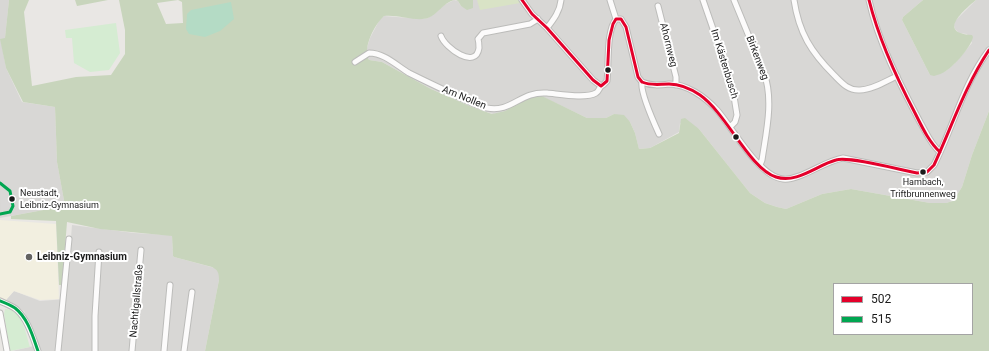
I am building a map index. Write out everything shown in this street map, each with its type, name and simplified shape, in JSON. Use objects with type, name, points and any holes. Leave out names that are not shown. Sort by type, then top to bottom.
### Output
[{"type":"street","points":[[522,0],[532,14],[547,28],[600,86],[607,81],[610,35],[616,19],[610,0]]},
{"type":"street","points":[[547,28],[559,10],[561,0]]},
{"type":"street","name":"Im Kästenbusch","points":[[703,0],[727,68],[733,90],[737,115],[736,120],[730,127]]},
{"type":"street","name":"Birkenweg","points":[[734,0],[768,86],[768,119],[760,165]]},
{"type":"street","points":[[794,0],[800,25],[811,49],[818,59],[845,85],[851,89],[860,90],[869,88],[897,76]]},
{"type":"street","points":[[869,0],[882,40],[897,76],[913,108],[939,151]]},
{"type":"street","name":"Ahornweg","points":[[658,6],[676,77],[676,85]]},
{"type":"street","points":[[616,19],[621,19],[625,23],[637,73],[642,82],[641,85],[643,93],[659,134]]},
{"type":"street","points":[[441,36],[443,42],[450,48],[460,54],[470,57],[477,53],[479,47],[478,39],[483,33],[530,24],[538,20]]},
{"type":"street","points":[[642,82],[649,85],[676,85],[691,90],[705,99],[716,110],[760,165],[770,174],[785,180],[843,158],[917,173],[927,172],[932,168],[968,86],[981,60],[989,50]]},
{"type":"street","name":"Am Nollen","points":[[355,62],[369,53],[380,55],[412,74],[476,104],[488,108],[507,107],[526,96],[536,93],[579,96],[592,95],[597,92],[600,86]]},
{"type":"street","points":[[58,351],[69,239]]},
{"type":"street","name":"Nachtigallstraße","points":[[132,351],[141,250]]},
{"type":"street","points":[[95,351],[95,316],[99,252]]},
{"type":"street","points":[[164,351],[170,285]]},
{"type":"street","points":[[184,351],[192,292]]},
{"type":"street","points":[[0,301],[17,310],[21,314],[38,351]]},
{"type":"street","points":[[0,313],[6,351]]},
{"type":"shaded area","points":[[0,0],[9,0],[5,39],[1,40],[6,68],[22,102],[55,107],[57,162],[65,206],[0,218]]},
{"type":"shaded area","points":[[454,0],[458,1],[461,6],[473,8],[473,0],[923,0],[903,17],[902,20],[930,75],[946,71],[972,43],[967,34],[959,33],[955,29],[955,21],[976,0],[989,0],[989,111],[972,155],[962,187],[953,201],[946,203],[930,203],[851,189],[822,194],[786,209],[765,203],[750,193],[699,129],[680,123],[679,132],[650,148],[639,149],[635,133],[630,122],[614,114],[606,118],[587,118],[541,96],[528,97],[505,111],[493,114],[472,107],[431,89],[382,62],[369,60],[367,56],[367,48],[370,38],[380,19],[384,16],[422,19],[428,18],[444,5]]},
{"type":"shaded area","points":[[0,189],[9,192],[11,208],[3,211],[1,210]]},
{"type":"shaded area","name":"Leibniz-Gymnasium","points":[[0,220],[56,224],[59,299],[40,300],[14,291],[6,300],[0,298]]},
{"type":"shaded area","points":[[72,225],[134,233],[170,235],[172,236],[174,257],[215,268],[219,272],[219,280],[205,351],[12,351],[38,345],[24,311],[6,300],[14,291],[40,301],[66,299]]},
{"type":"green space","points":[[9,0],[29,0],[24,12],[32,86],[76,77],[111,75],[125,54],[125,30],[119,0],[178,0],[454,0],[450,1],[428,18],[418,19],[384,16],[370,36],[367,49],[369,60],[382,62],[431,89],[492,114],[505,111],[528,97],[542,96],[587,118],[606,118],[614,114],[624,115],[630,122],[635,133],[639,149],[650,148],[679,133],[681,119],[685,118],[699,129],[750,193],[765,203],[786,209],[822,194],[851,189],[930,203],[946,203],[953,201],[962,187],[972,155],[989,111],[989,351],[205,351],[219,280],[218,274],[216,269],[212,267],[174,257],[172,236],[100,229],[67,222],[62,285],[59,285],[56,221],[11,219],[11,216],[65,206],[57,162],[55,107],[23,102],[6,68],[0,39],[5,38]],"holes":[[[178,0],[182,2],[183,23],[166,24],[157,3]]]},
{"type":"green space","points":[[75,0],[108,0],[77,6]]},
{"type":"green space","points":[[456,0],[473,0],[473,8],[467,10]]},
{"type":"green space","points":[[477,0],[518,0],[520,3],[480,10]]},
{"type":"green space","points":[[923,0],[976,0],[960,15],[954,26],[956,30],[962,33],[972,35],[972,41],[962,56],[950,68],[934,76],[930,75],[902,20],[903,17]]},
{"type":"green space","points":[[231,2],[234,19],[220,31],[205,37],[189,34],[186,29],[187,14],[191,10]]},
{"type":"green space","points":[[116,23],[120,53],[109,70],[90,72],[74,63],[72,38],[66,38],[65,30]]},
{"type":"green space","points":[[5,309],[16,313],[25,329],[30,347],[10,351],[4,314]]},
{"type":"transit line","name":"502","points":[[522,0],[532,14],[547,28],[593,80],[601,86],[607,81],[609,40],[613,24],[616,19],[621,19],[626,27],[638,77],[642,82]]},
{"type":"transit line","name":"502","points":[[869,0],[883,44],[895,72],[923,129],[932,144],[940,152]]},
{"type":"transit line","name":"502","points":[[642,82],[677,85],[700,95],[710,104],[757,163],[766,172],[776,177],[792,178],[807,173],[829,162],[843,159],[917,173],[927,172],[934,165],[966,92],[989,50]]},
{"type":"transit line","name":"515","points":[[0,183],[10,191],[13,206],[10,212],[0,214]]},
{"type":"transit line","name":"515","points":[[0,301],[20,312],[30,328],[38,351]]},
{"type":"place","name":"Hambach, Triftbrunnenweg","points":[[923,172]]},
{"type":"place","name":"Neustadt, Leibniz-Gymnasium","points":[[12,199]]},
{"type":"place","name":"Leibniz-Gymnasium","points":[[29,257]]}]
